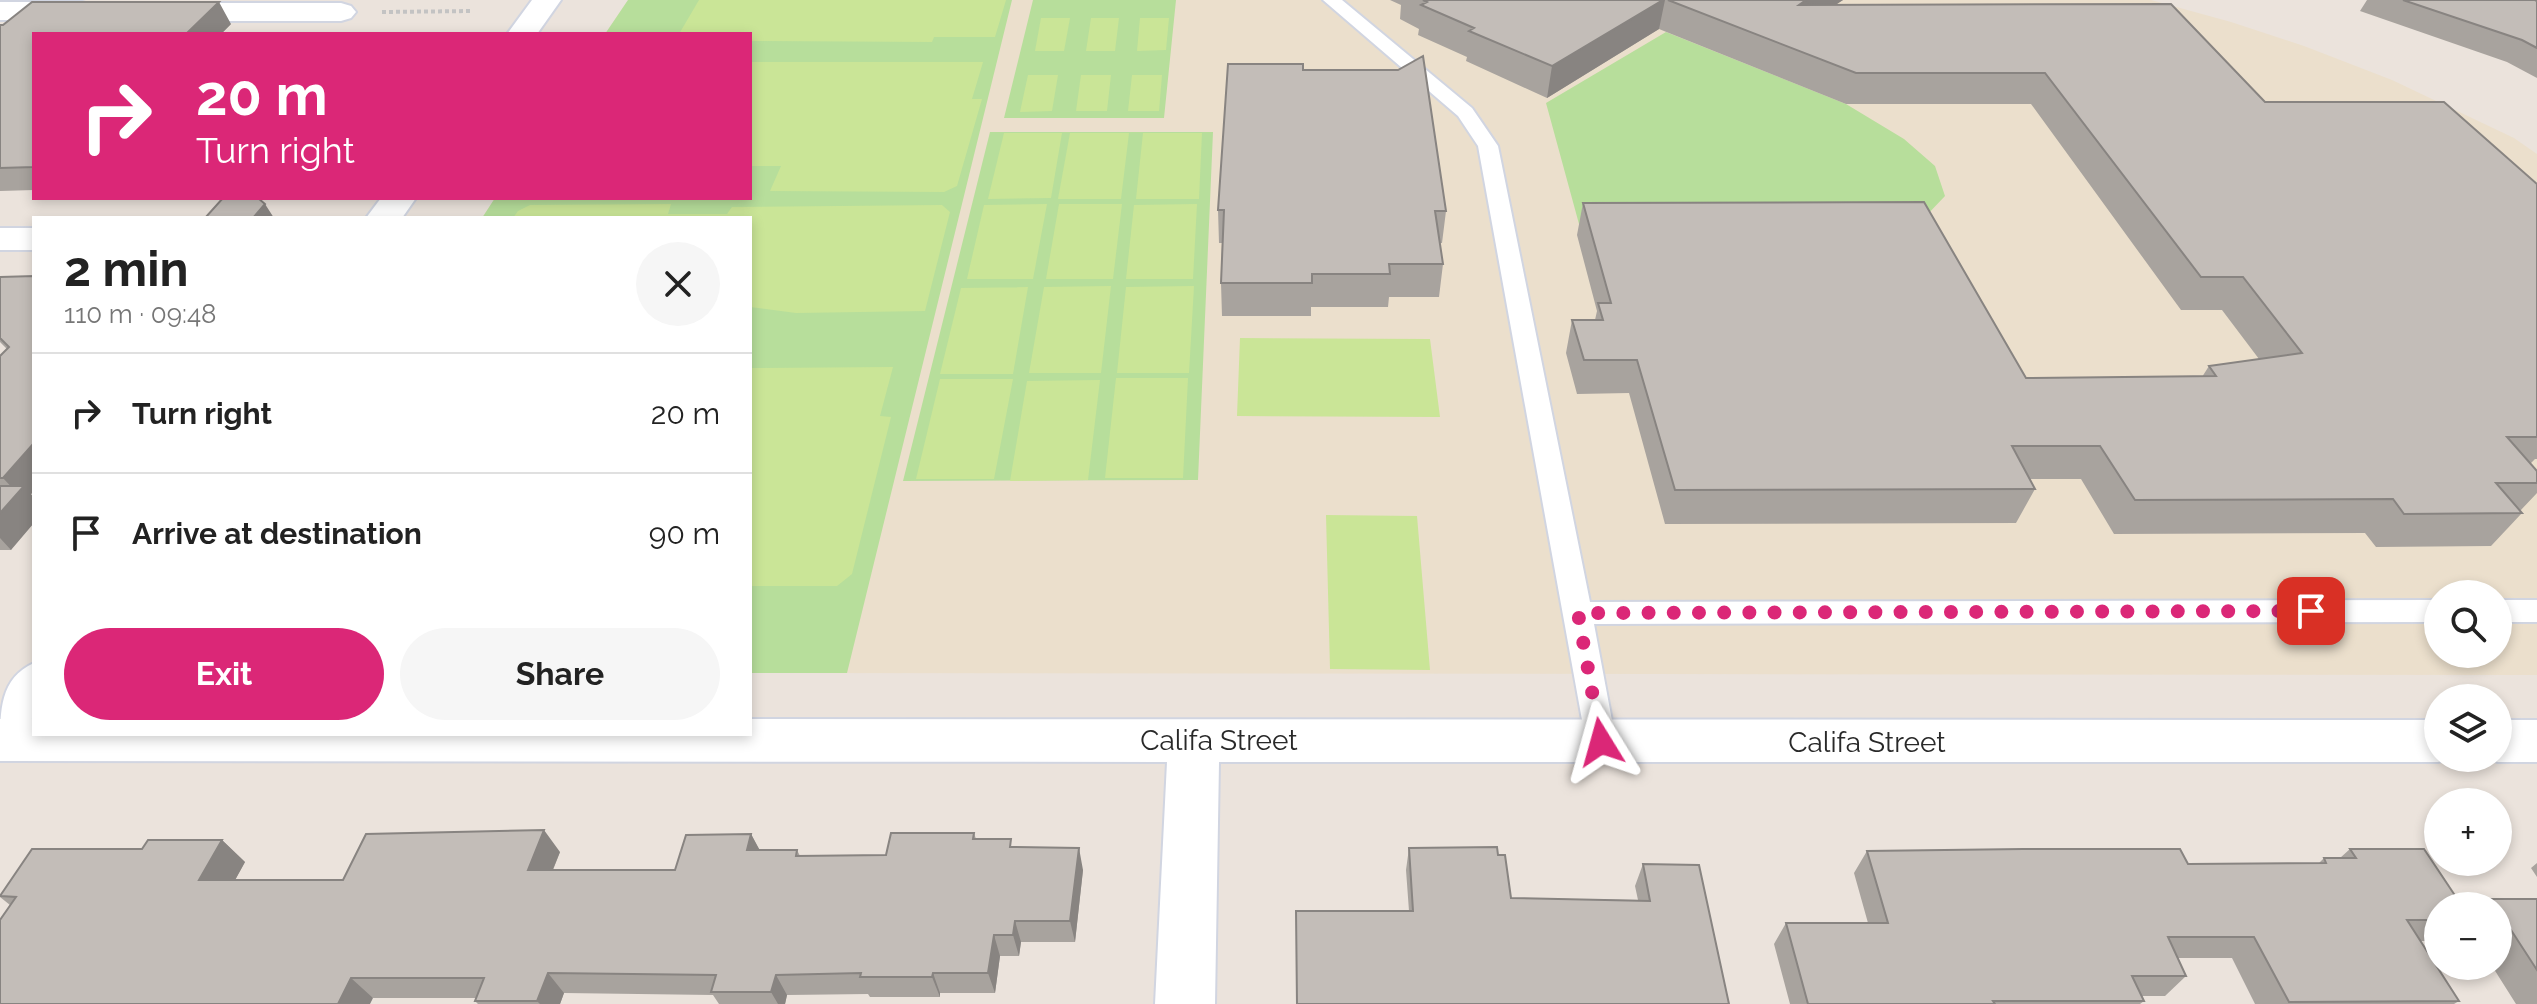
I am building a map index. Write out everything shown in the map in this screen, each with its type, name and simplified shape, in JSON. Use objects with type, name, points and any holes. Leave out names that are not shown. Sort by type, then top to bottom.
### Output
[{"type":"street","points":[[0,9],[10,0]]},
{"type":"street","points":[[523,32],[547,0]]},
{"type":"street","points":[[0,9],[109,11]]},
{"type":"street","points":[[140,11],[341,12]]},
{"type":"street","points":[[0,239],[32,239]]},
{"type":"street","points":[[0,727],[32,686]]},
{"type":"street","name":"Califa Street","points":[[0,740],[2424,741]]},
{"type":"street","points":[[1185,1004],[1194,740]]},
{"type":"street","points":[[2512,741],[2537,741]]},
{"type":"lane","points":[[1332,0],[1465,112],[1488,146],[1601,742]]},
{"type":"lane","points":[[1578,613],[2424,611]]},
{"type":"lane","points":[[2512,611],[2537,611]]},
{"type":"path","points":[[341,12],[473,11]]},
{"type":"shaded area","points":[[628,0],[2151,0],[2304,46],[2392,80],[2514,138],[2537,154],[2537,675],[752,673],[752,216],[483,216],[494,200],[752,200],[752,32],[606,32]]},
{"type":"green space","points":[[628,0],[1012,0],[847,673],[752,673],[752,216],[483,216],[494,200],[752,200],[752,32],[606,32]]},
{"type":"green space","points":[[699,0],[1006,0],[995,37],[934,37],[932,42],[752,41],[752,32],[680,32]]},
{"type":"green space","points":[[1033,0],[1176,0],[1164,118],[1004,118]]},
{"type":"green space","points":[[1041,18],[1070,18],[1064,51],[1035,51]]},
{"type":"green space","points":[[1091,18],[1119,18],[1115,51],[1086,51]]},
{"type":"green space","points":[[1140,18],[1169,18],[1166,50],[1137,51]]},
{"type":"green space","points":[[1666,32],[1846,104],[1904,139],[1935,166],[1945,196],[1925,217],[1582,235],[1546,103]]},
{"type":"green space","points":[[752,62],[983,62],[972,99],[982,99],[957,186],[944,192],[770,191],[781,166],[752,166]]},
{"type":"green space","points":[[1028,75],[1058,75],[1052,111],[1020,112]]},
{"type":"green space","points":[[1081,75],[1111,75],[1107,111],[1076,111]]},
{"type":"green space","points":[[1132,75],[1162,75],[1159,111],[1128,111]]},
{"type":"green space","points":[[990,132],[1213,132],[1198,480],[903,481]]},
{"type":"green space","points":[[1004,133],[1062,133],[1051,198],[988,199]]},
{"type":"green space","points":[[1070,133],[1129,133],[1121,199],[1058,199]]},
{"type":"green space","points":[[1143,133],[1202,133],[1199,199],[1136,199]]},
{"type":"green space","points":[[671,204],[668,214],[727,214],[732,207],[942,205],[950,212],[925,311],[796,313],[752,307],[752,216],[514,216],[530,205]]},
{"type":"green space","points":[[1047,204],[1033,279],[967,279],[984,205]]},
{"type":"green space","points":[[1059,204],[1122,204],[1113,279],[1046,279]]},
{"type":"green space","points":[[1197,204],[1193,279],[1126,279],[1134,205]]},
{"type":"green space","points":[[1111,286],[1101,373],[1029,373],[1044,287]]},
{"type":"green space","points":[[1194,286],[1189,373],[1117,373],[1126,287]]},
{"type":"green space","points":[[1028,287],[1013,374],[940,374],[961,288]]},
{"type":"green space","points":[[1240,338],[1430,339],[1440,417],[1237,416]]},
{"type":"green space","points":[[893,367],[880,416],[891,417],[852,574],[837,586],[752,586],[752,368]]},
{"type":"green space","points":[[1116,378],[1188,378],[1183,478],[1105,478]]},
{"type":"green space","points":[[940,379],[1013,379],[994,479],[916,479]]},
{"type":"green space","points":[[1100,380],[1088,480],[1010,481],[1027,381]]},
{"type":"green space","points":[[1326,515],[1417,516],[1430,670],[1330,669]]},
{"type":"building","points":[[1423,0],[1663,0],[1552,66],[1469,31],[1474,28],[1421,5],[1427,2]]},
{"type":"building","points":[[1668,0],[1806,0],[1799,5],[2171,4],[2265,102],[2444,102],[2537,184],[2537,437],[2507,437],[2537,471],[2537,483],[2496,483],[2522,513],[2404,514],[2393,499],[2135,500],[2100,446],[2012,446],[2035,489],[1675,490],[1637,360],[1584,360],[1572,320],[1603,320],[1598,303],[1611,303],[1583,203],[1924,202],[2026,378],[2216,376],[2209,366],[2302,353],[2243,277],[2201,277],[2045,73],[1856,73]]},
{"type":"building","points":[[2403,0],[2535,0],[2537,48],[2522,40]]},
{"type":"building","points":[[32,2],[219,2],[188,32],[32,32],[32,167],[0,168],[0,25]]},
{"type":"building","points":[[1423,56],[1446,211],[1435,211],[1443,264],[1389,264],[1390,274],[1312,274],[1312,283],[1221,283],[1224,210],[1218,210],[1228,64],[1303,64],[1303,70],[1398,70]]},
{"type":"building","points":[[221,200],[260,200],[265,204],[255,216],[207,216]]},
{"type":"building","points":[[32,276],[32,445],[3,478],[0,478],[0,356],[9,347],[0,338],[0,277]]},
{"type":"building","points":[[0,486],[24,486],[0,513]]},
{"type":"building","points":[[544,830],[528,870],[675,870],[686,835],[751,834],[747,850],[797,850],[796,856],[886,855],[891,833],[974,833],[973,839],[1011,839],[1010,847],[1079,848],[1070,921],[1015,921],[1013,935],[994,935],[988,973],[933,973],[932,977],[860,977],[861,973],[776,975],[771,992],[711,992],[716,975],[548,973],[537,1001],[475,1001],[484,978],[351,978],[338,1004],[0,1004],[0,920],[16,897],[0,896],[32,849],[142,849],[148,840],[222,840],[199,880],[343,880],[366,834]]},
{"type":"building","points":[[1497,847],[1498,855],[1505,855],[1511,898],[1650,901],[1643,864],[1699,865],[1729,1004],[1297,1004],[1296,911],[1413,911],[1409,848]]},
{"type":"building","points":[[2180,849],[2188,864],[2326,863],[2324,858],[2356,858],[2350,849],[2424,849],[2424,876],[2442,876],[2453,892],[2424,892],[2424,920],[2407,920],[2424,946],[2424,980],[2446,980],[2459,1001],[2289,1002],[2254,937],[2168,937],[2186,976],[2132,976],[2144,1001],[1808,1004],[1786,923],[1888,923],[1867,851]]},
{"type":"building","points":[[2512,899],[2537,899],[2537,970],[2512,932]]},
{"type":"route","points":[[1601,742],[1578,613],[2311,611]]}]
